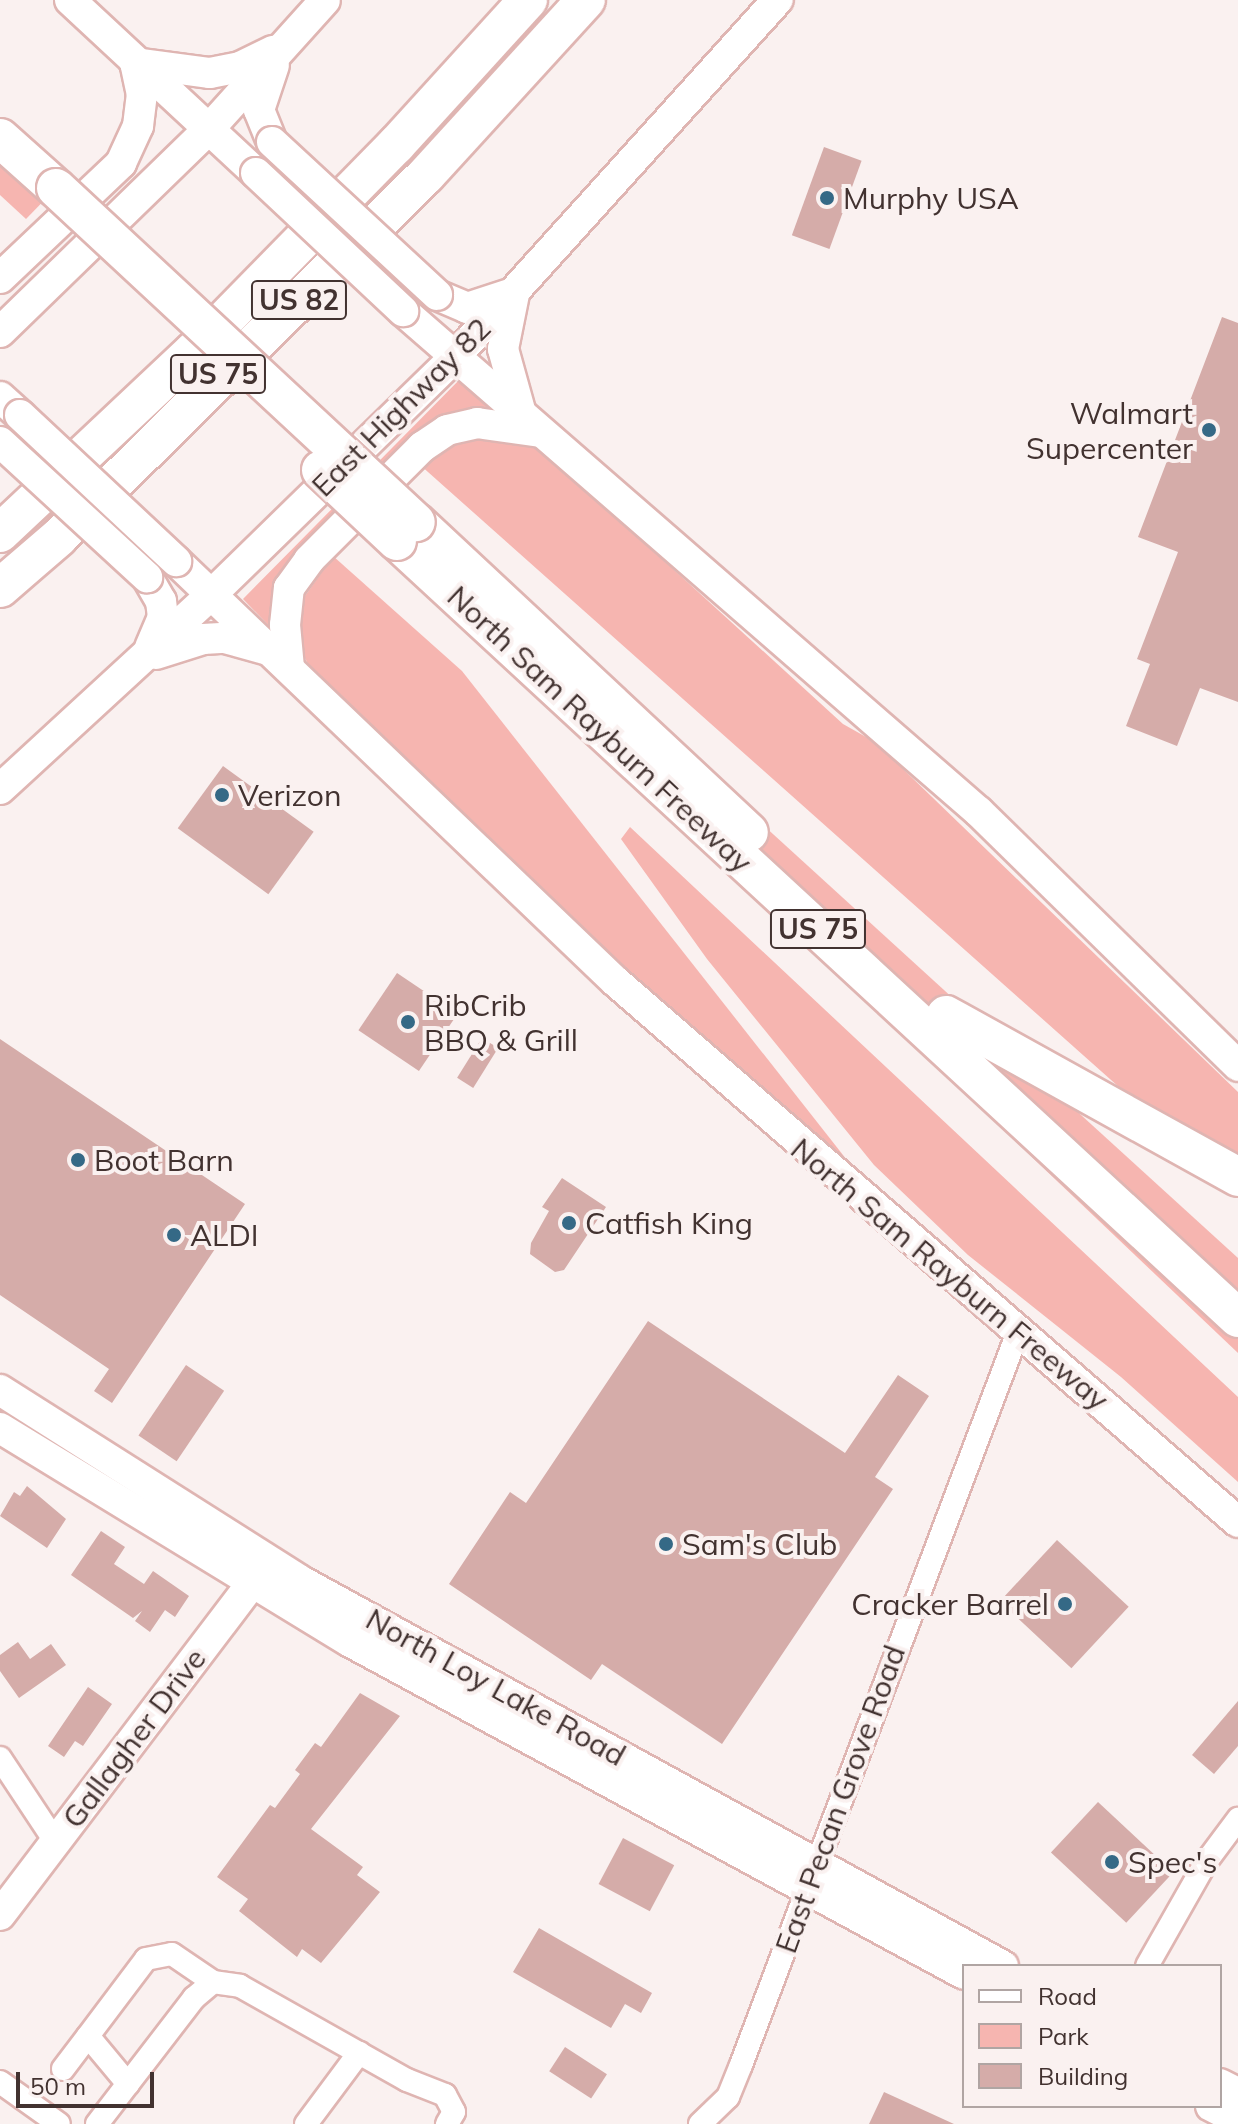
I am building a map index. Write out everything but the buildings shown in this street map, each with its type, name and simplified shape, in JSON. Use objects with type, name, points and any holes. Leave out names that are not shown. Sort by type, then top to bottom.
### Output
[{"type":"highway","name":"US 82","points":[[0,533],[194,351],[396,145],[528,0]]},
{"type":"highway","name":"US 82","points":[[0,588],[59,537],[426,175],[586,0]]},
{"type":"highway","name":"North Sam Rayburn Freeway","points":[[0,138],[47,197],[1238,1318]]},
{"type":"highway","name":"North Sam Rayburn Freeway","points":[[0,170],[47,197]]},
{"type":"highway","name":"North Sam Rayburn Freeway","points":[[406,532],[946,1015],[1238,1285]]},
{"type":"highway","points":[[946,1015],[1238,1177]]},
{"type":"main road","points":[[70,0],[454,358],[979,812],[1238,1066]]},
{"type":"main road","points":[[0,332],[209,129],[325,0]]},
{"type":"main road","name":"East Highway 82","points":[[0,789],[212,594],[454,358],[778,0]]},
{"type":"main road","points":[[135,63],[210,73],[240,67],[284,45]]},
{"type":"main road","points":[[284,45],[263,86],[259,110],[272,142],[437,295],[467,308],[515,292]]},
{"type":"main road","points":[[0,278],[121,163],[139,116],[142,95],[135,63]]},
{"type":"main road","points":[[515,292],[503,349],[532,424]]},
{"type":"main road","name":"North Sam Rayburn Freeway","points":[[10,406],[212,594],[615,981],[1238,1522]]},
{"type":"main road","points":[[143,659],[203,639],[225,638],[279,659],[286,601],[297,576],[422,447],[447,430],[477,423],[532,424]]},
{"type":"main road","points":[[0,442],[147,577],[161,601],[163,617],[143,659]]},
{"type":"main road","name":"North Loy Lake Road","points":[[0,1390],[260,1572]]},
{"type":"main road","name":"North Loy Lake Road","points":[[0,1428],[811,1876],[962,1973]]},
{"type":"main road","name":"Gallagher Drive","points":[[0,1915],[260,1572]]},
{"type":"main road","name":"North Loy Lake Road","points":[[811,1876],[999,1964]]},
{"type":"main road","points":[[1215,2108],[1238,2120]]},
{"type":"street","name":"East Pecan Grove Road","points":[[700,2124],[728,2097],[1018,1332]]},
{"type":"street","points":[[0,1758],[55,1841]]},
{"type":"street","points":[[1148,1964],[1206,1862],[1238,1819]]},
{"type":"street","points":[[63,2069],[146,1959],[172,1954],[213,1982],[240,1986],[359,2053],[445,2095],[454,2112],[447,2124]]},
{"type":"street","points":[[97,2124],[194,1998],[213,1982]]},
{"type":"street","points":[[88,2036],[128,2084]]},
{"type":"street","points":[[306,2124],[359,2053]]},
{"type":"street","points":[[0,2082],[59,2124]]},
{"type":"green space","points":[[0,119],[65,179],[26,219],[0,195]]},
{"type":"green space","points":[[466,373],[510,413],[486,415],[318,547],[277,634],[243,599]]},
{"type":"green space","points":[[478,436],[525,442],[546,453],[843,724],[875,742],[1238,1092],[1238,1186],[1147,1112],[419,464],[445,445]]},
{"type":"green space","points":[[413,506],[1238,1258],[1238,1353],[873,1006]]},
{"type":"green space","points":[[333,556],[462,671],[854,1169],[851,1174],[548,901],[316,679],[299,647],[298,606]]},
{"type":"green space","points":[[630,827],[1238,1397],[1238,1482],[1121,1377],[968,1255],[874,1165],[707,959],[621,839]]},
{"type":"place","name":"Murphy USA","points":[[827,198]]},
{"type":"place","name":"Walmart Supercenter","points":[[1209,430]]},
{"type":"place","name":"Verizon","points":[[222,795]]},
{"type":"place","name":"RibCrib BBQ & Grill","points":[[408,1022]]},
{"type":"place","name":"Boot Barn","points":[[78,1160]]},
{"type":"place","name":"Catfish King","points":[[569,1223]]},
{"type":"place","name":"ALDI","points":[[174,1235]]},
{"type":"place","name":"Sam's Club","points":[[666,1544]]},
{"type":"place","name":"Cracker Barrel","points":[[1065,1604]]},
{"type":"place","name":"Spec's","points":[[1112,1862]]}]
